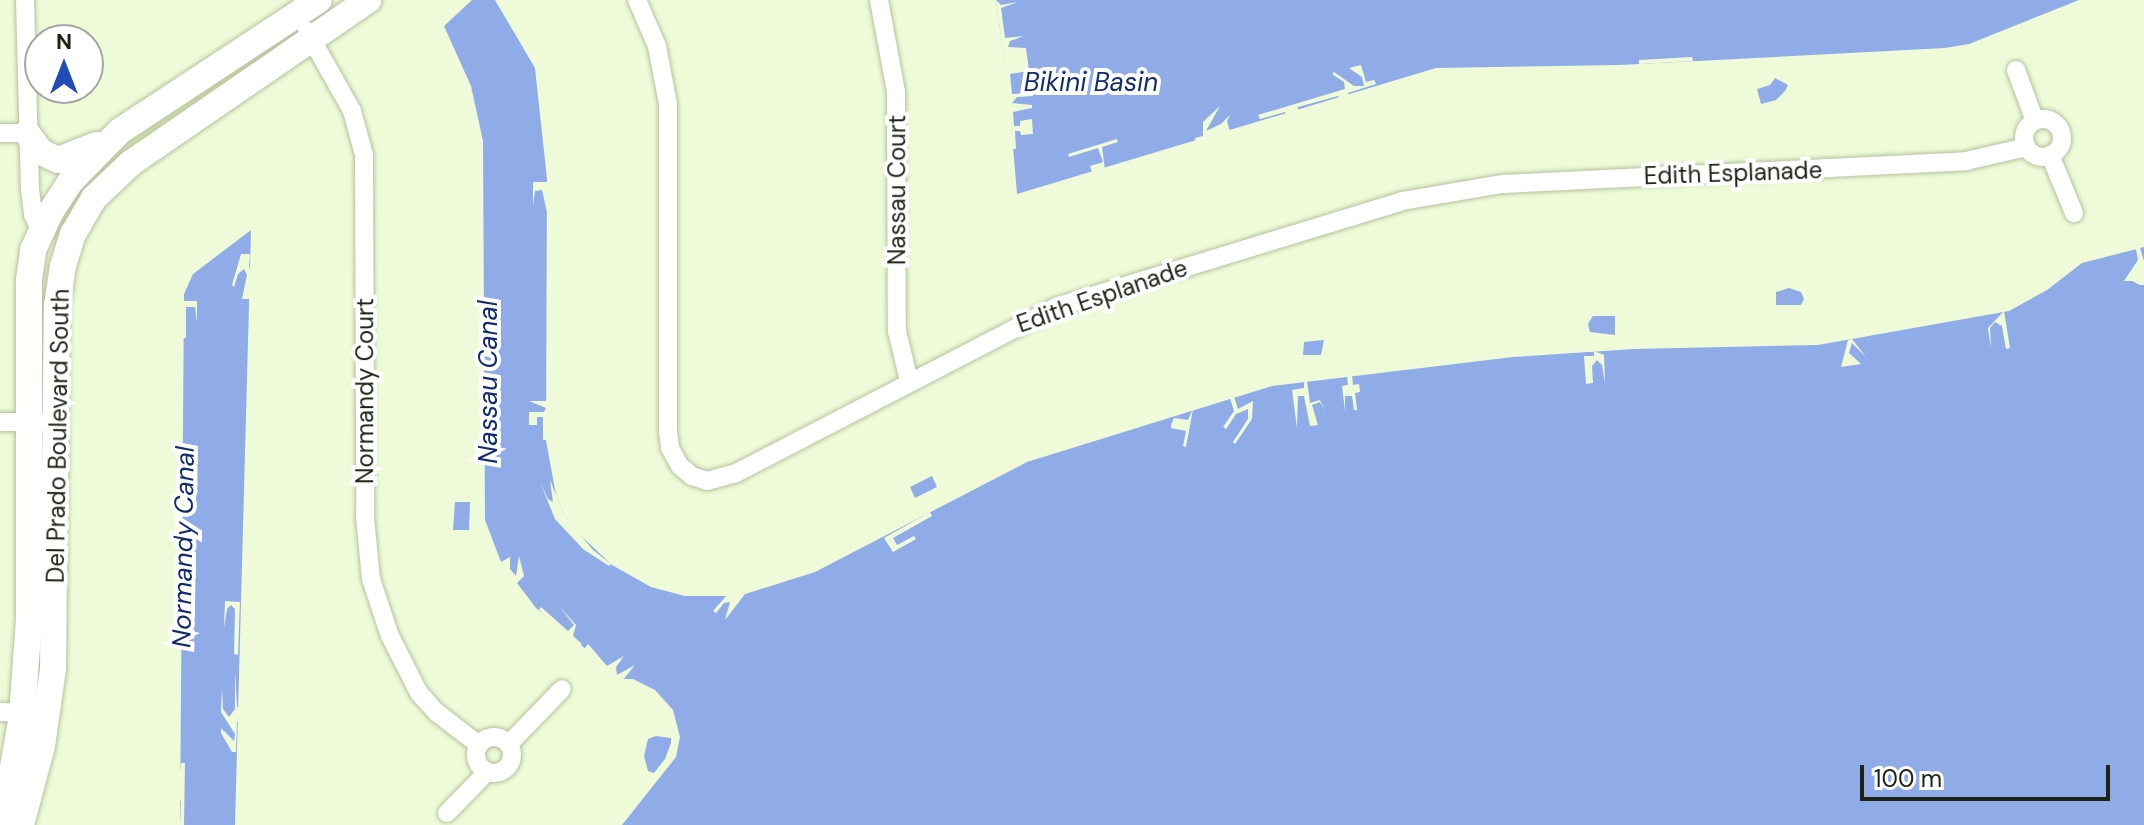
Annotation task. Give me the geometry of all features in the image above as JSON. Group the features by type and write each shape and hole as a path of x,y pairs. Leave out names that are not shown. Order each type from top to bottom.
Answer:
{"street":[{"path":"25,0 27,133 33,215 50,248 48,333 57,366"},
{"name":"Del Prado Boulevard South","path":"3,825 23,713 56,628 43,422 29,280 33,250 70,182 120,131 319,0"},
{"name":"Del Prado Boulevard South","path":"43,422 57,366 57,306 63,266 73,234 94,198 131,163 368,0"},
{"name":"Edith Esplanade","path":"637,0 657,46 668,104 670,448 680,466 699,479 729,477 1056,307 1399,201 1441,192 1576,180 1955,162 2026,147"},
{"name":"Nassau Court","path":"879,0 896,92 897,331 909,381"},
{"name":"Normandy Court","path":"296,15 352,111 364,155 365,517 371,579 390,636 419,693 436,712 479,745"},
{"path":"2016,70 2035,121"},
{"path":"2035,121 2053,122 2059,129 2060,146 2050,155 2037,156 2026,147 2024,135 2035,121"},
{"path":"27,133 41,152 58,160 78,155 120,131"},
{"path":"0,133 27,133"},
{"path":"2050,155 2074,213"},
{"path":"0,422 43,422"},
{"path":"509,744 562,689"},
{"name":"Del Prado Boulevard South","path":"21,825 23,713"},
{"path":"496,737 509,744 513,753 510,765 500,773 487,772 478,763 479,745 496,737"},
{"path":"447,813 487,772"}],"green space":[{"path":"283,39 285,44 140,148 56,248 53,234 63,203 108,151"}],"water":[{"name":"Nassau Canal","path":"472,0 495,0 535,68 547,179 546,440 556,495 564,515 577,532 612,565 651,587 685,596 739,596 815,572 1027,462 1272,386 1513,357 1634,349 1818,345 2009,311 2047,290 2082,263 2144,247 2144,825 622,825 676,757 680,737 673,710 655,690 633,679 622,679 536,608 501,562 485,520 483,141 471,86 444,26"},
{"name":"Bikini Basin","path":"996,0 2079,0 1969,44 1945,48 1620,65 1436,68 1017,194 1008,87"},
{"path":"1775,78 1788,85 1785,91 1776,100 1761,104 1757,89 1770,85"},
{"name":"Normandy Canal","path":"251,230 235,825 180,825 184,294 193,274"},
{"path":"1789,288 1801,292 1804,299 1801,305 1776,305 1776,292"},
{"path":"1593,316 1615,316 1615,335 1590,332 1588,324"},
{"path":"1324,340 1321,355 1303,355 1304,342"},
{"path":"932,476 937,487 915,498 910,487"},
{"path":"455,502 470,502 469,530 453,530"},
{"path":"656,736 671,738 671,743 665,759 654,773 648,771 644,756 648,739"}],"pier":[{"path":"996,0 1001,5 1018,2 1001,8 1005,38 1024,36 1010,41 1008,47 1026,48 1029,71 1010,74 1012,94 1032,93 1033,96 1017,97 1012,103 1032,105 1032,108 1013,112 1014,126 1020,126 1020,121 1032,119 1033,134 1021,135 1020,131 1015,131 1016,149 1012,149 1011,122 1007,122 1008,89"},
{"path":"1692,57 1693,61 1639,64 1639,60"},
{"path":"1361,65 1366,82 1374,80 1376,84 1348,93 1349,97 1340,99 1338,96 1298,107 1298,111 1286,115 1285,112 1260,119 1258,115 1345,89 1344,82 1332,74 1334,72 1354,86 1364,86 1362,77 1349,68"},
{"path":"1220,106 1206,131 1221,124 1230,115 1227,121 1230,132 1196,142 1195,138 1203,136 1203,122"},
{"path":"1117,139 1118,142 1102,147 1105,170 1093,174 1090,166 1103,162 1098,148 1069,157 1068,154"},
{"path":"533,182 547,182 551,208 547,212 542,190 535,191 533,206"},
{"path":"2139,244 2144,261 2144,285 2124,281 2138,260 2136,249 2110,255 2109,251"},
{"path":"241,254 250,254 249,268 253,268 253,296 249,299 242,299 247,275 244,269 238,274 234,287 232,285"},
{"path":"182,301 197,301 197,323 195,307 186,307 186,338 181,338 179,321"},
{"path":"2004,311 2010,348 2006,349 2002,326 1995,322 1990,328 1991,349 1988,328"},
{"path":"1852,339 1866,357 1852,343 1849,353 1861,364 1841,367 1848,340"},
{"path":"1594,351 1604,355 1605,383 1602,365 1597,360 1592,366 1593,383 1586,384 1584,356 1594,356"},
{"path":"1347,375 1352,375 1353,385 1359,384 1360,392 1355,393 1357,410 1354,410 1352,396 1345,396 1345,411 1342,386 1348,385"},
{"path":"1304,381 1307,381 1310,403 1320,400 1325,411 1320,402 1312,405 1318,425 1310,426 1304,396 1298,396 1297,428 1292,390 1304,388"},
{"path":"1234,397 1238,409 1253,401 1252,419 1235,444 1233,442 1248,419 1248,409 1236,414 1226,429 1223,427 1234,411 1230,398"},
{"path":"529,401 550,401 551,424 547,425 546,440 543,440 543,417 537,417 537,425 529,425 529,412 544,412 546,408"},
{"path":"1193,409 1186,447 1183,446 1186,431 1171,428 1171,425 1174,418 1188,420"},
{"path":"495,411 496,435 488,435 488,452 481,451 485,412 487,428 492,431"},
{"path":"182,476 188,476 183,497 186,501 192,498 196,481 196,507 182,507 182,502 178,502"},
{"path":"550,480 564,515 593,550 611,564 609,566 583,549 555,519 540,482 548,499 553,502"},
{"path":"930,512 932,516 893,538 897,545 914,536 916,539 893,552 884,538"},
{"path":"519,556 524,576 514,586 500,567 501,562 510,557 510,569 516,576"},
{"path":"741,591 745,594 725,620 730,602 724,603 716,613 713,611 728,594"},
{"path":"225,601 240,602 238,655 234,654 235,609 231,605 227,609 224,628"},
{"path":"559,606 576,625 573,636 582,644 579,646 539,610 541,607 568,631 574,625"},
{"path":"588,644 607,666 624,656 616,667 617,675 635,665 622,681 583,651"},
{"path":"235,671 241,721 237,721 236,752 232,752 221,728 234,741 235,734 221,712 222,687 223,709 229,717 235,709"},
{"path":"181,763 185,763 184,825 180,825 181,801 177,800"}]}
